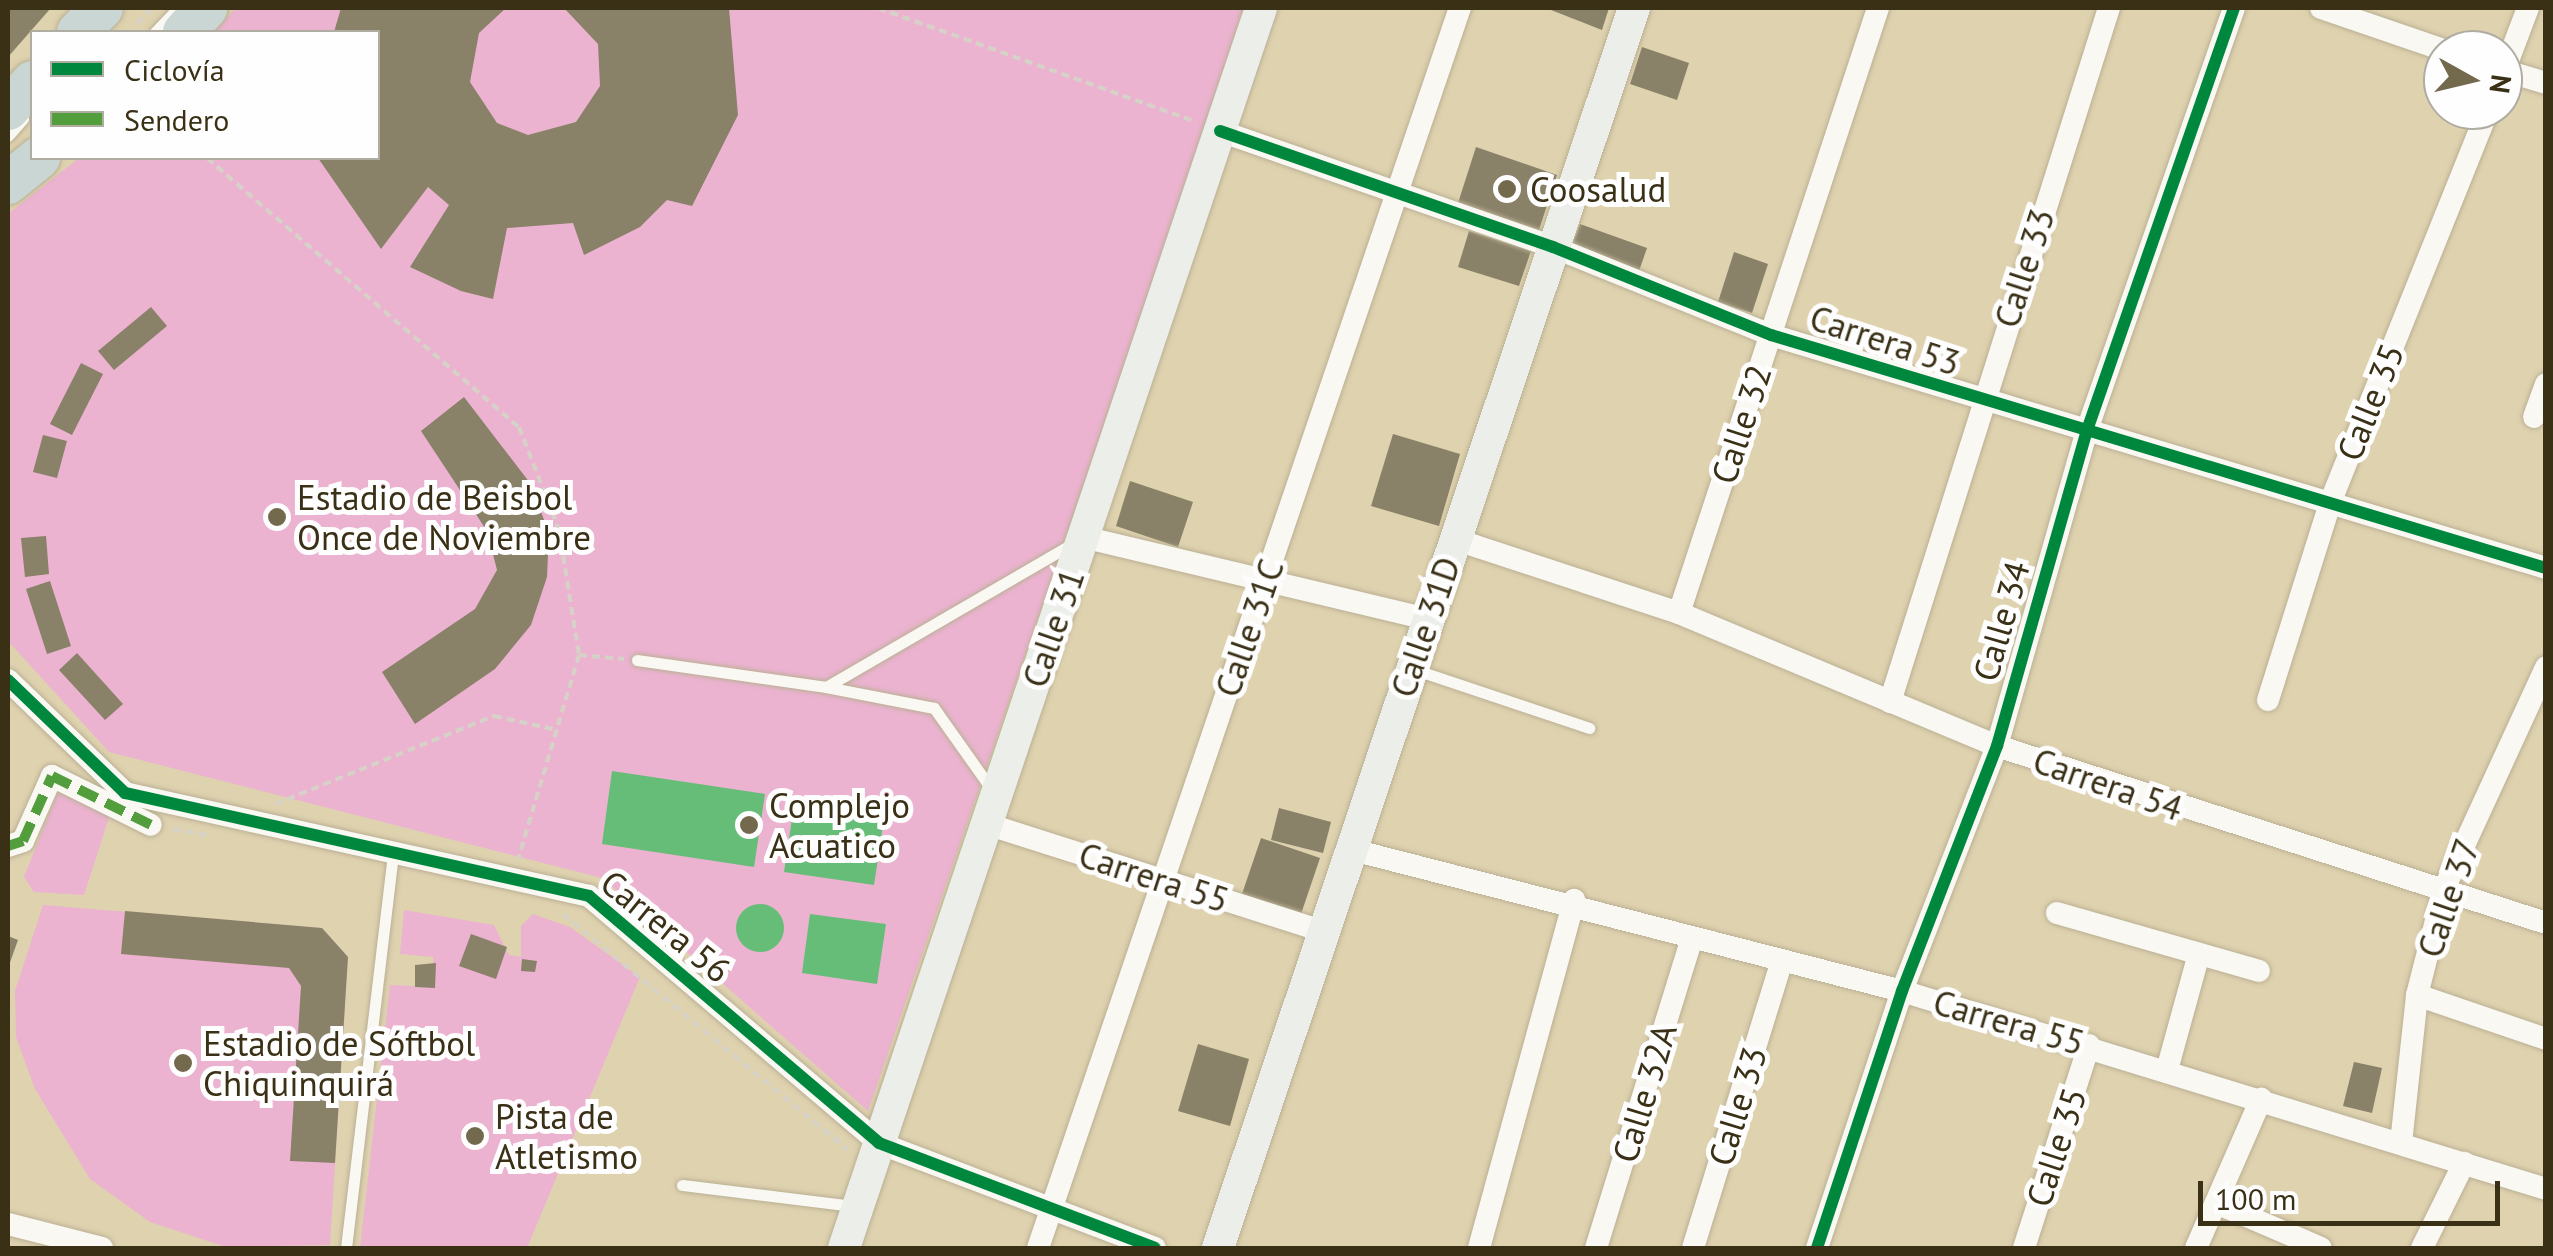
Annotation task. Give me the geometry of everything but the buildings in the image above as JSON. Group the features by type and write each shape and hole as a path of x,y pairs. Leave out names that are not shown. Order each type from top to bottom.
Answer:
{"highway":[{"path":"8,110 30,84"},
{"path":"8,183 37,160"}],"street":[{"name":"Calle 31","path":"844,1248 1261,8"},
{"name":"Calle 31C","path":"1038,1248 1460,8"},
{"name":"Calle 31D","path":"1218,1248 1634,8"},
{"name":"Calle 32","path":"1679,613 1878,8"},
{"name":"Calle 33","path":"1890,702 1980,402 2109,8"},
{"name":"Calle 34","path":"1818,1248 1902,991 1998,746 2086,433 2234,8"},
{"path":"2321,8 2423,43"},
{"name":"Carrera 53","path":"1220,130 1553,246 1771,335 1980,402 2546,568"},
{"name":"Calle 35","path":"2268,700 2330,503 2480,130"},
{"path":"2534,417 2546,384"},
{"path":"1083,537 1427,619"},
{"name":"Carrera 54","path":"1454,539 1679,613 1998,746 2546,924"},
{"name":"Calle 37","path":"2400,1143 2417,995 2444,890 2534,722 2546,668"},
{"name":"Carrera 56","path":"8,680 125,793 589,896 875,1156 1052,1209 1155,1248"},
{"path":"8,846 23,841 52,776 151,825"},
{"name":"Carrera 55","path":"992,810 1164,880 1322,931"},
{"name":"Carrera 55","path":"1350,850 1574,900 1780,963 1902,991 2546,1188"},
{"path":"1479,1248 1574,900"},
{"path":"2057,913 2259,971"},
{"name":"Calle 32A","path":"1596,1248 1692,938"},
{"path":"2167,1070 2199,954"},
{"name":"Calle 33","path":"1692,1248 1780,963"},
{"path":"2417,995 2546,1038"},
{"name":"Calle 35","path":"2024,1248 2088,1045"},
{"path":"2196,1248 2261,1099"},
{"path":"2422,1248 2464,1163"},
{"path":"2216,1202 2313,1247"},
{"path":"8,1224 102,1248"}],"lane":[{"path":"162,30 195,20"},
{"path":"8,136 30,110"},
{"path":"8,163 30,144"},
{"path":"826,687 1083,537"},
{"path":"636,660 826,687 934,708 992,810"},
{"path":"1411,668 1590,728"},
{"path":"346,1248 393,850"},
{"path":"682,1185 858,1207"}],"path":[{"path":"105,19 152,8"},
{"path":"878,8 1220,130"},
{"path":"209,160 519,427 559,530 579,655 518,859"},
{"path":"579,655 636,660"},
{"path":"267,808 494,716 557,730"},
{"path":"151,825 225,838"},
{"path":"550,907 875,1156"}],"shaded area":[{"path":"236,8 1248,8 868,1111 602,878 109,752 8,641 8,214 76,160 380,160 380,30 215,30"},
{"path":"612,771 765,794 754,867 602,844"},
{"path":"60,786 114,802 84,895 34,892 24,877"},
{"path":"795,799 885,812 874,885 784,872"},
{"path":"760,904 777,911 784,928 777,945 760,952 743,945 736,928 743,911"},
{"name":"Estadio de Sóftbol Chiquinquirá","path":"43,905 322,928 348,957 330,1245 226,1247 150,1222 90,1179 35,1089 16,1037 15,991"},
{"path":"404,910 494,925 509,955 521,957 521,926 533,914 570,927 640,977 527,1248 360,1248 390,985 435,987 433,957 400,954"},
{"path":"810,914 886,924 877,984 802,973"}],"marked path":[{"path":"8,846 23,841 52,776 151,825"}],"cycle path":[{"path":"1817,1248 1902,991 1997,746 2086,433 2234,8"},
{"path":"1220,131 1553,247 1771,335 2546,568"},
{"path":"8,680 125,793 589,896 879,1143 1155,1248"}],"place":[{"name":"Coosalud","path":"1507,189"},
{"name":"Estadio de Beisbol Once de Noviembre","path":"277,517"},
{"name":"Complejo Acuatico","path":"749,825"},
{"name":"Estadio de Sóftbol Chiquinquirá","path":"183,1063"},
{"name":"Pista de Atletismo","path":"475,1136"}]}
